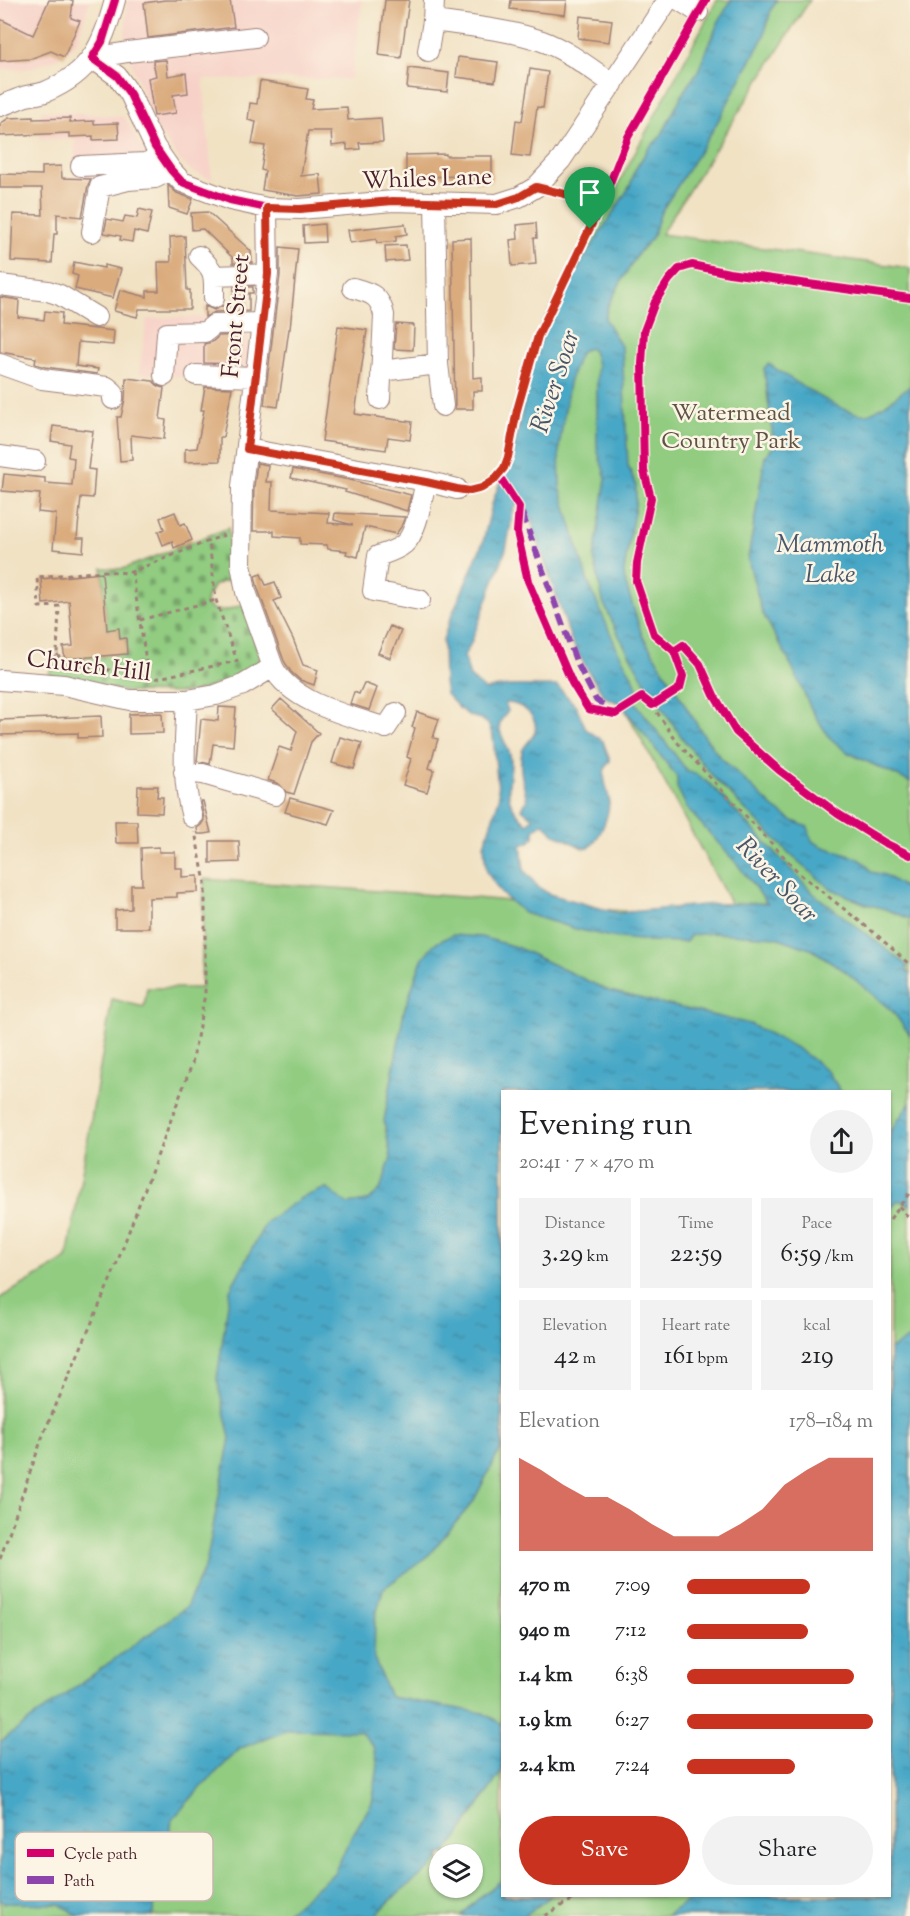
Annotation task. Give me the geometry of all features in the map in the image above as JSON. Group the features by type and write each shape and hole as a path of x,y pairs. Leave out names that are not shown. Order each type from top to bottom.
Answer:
{"street":[{"path":"428,51 434,0"},
{"name":"Whiles Lane","path":"267,208 300,209 393,201 497,204 519,197 536,187 561,160 668,0"},
{"path":"679,0 698,12"},
{"path":"0,106 43,93 75,74 92,58 102,42 120,1"},
{"path":"433,21 499,31 542,41 577,59 613,84"},
{"path":"92,58 255,38"},
{"path":"92,58 117,76 130,94 146,129 166,163 182,182 230,200 267,208"},
{"path":"0,93 24,97"},
{"path":"81,166 166,163"},
{"path":"92,232 100,187 128,180 155,178 166,163"},
{"path":"435,202 438,364 443,406"},
{"name":"Front Street","path":"267,208 268,274 242,486 241,564 246,592 273,667"},
{"path":"199,256 212,268 214,298"},
{"path":"214,276 268,274"},
{"path":"0,285 48,291 60,295 96,317"},
{"path":"353,288 375,297 381,304 384,315 380,399"},
{"path":"165,376 167,333 205,332 215,324 263,323"},
{"path":"0,364 42,379 107,387 113,392 113,399"},
{"path":"381,371 438,364"},
{"path":"196,375 256,377"},
{"path":"247,449 457,489"},
{"path":"0,456 35,460"},
{"path":"420,600 373,591 378,556 407,543 414,529 426,482"},
{"path":"273,667 276,675 301,696 339,713 388,729"},
{"name":"Church Hill","path":"0,680 64,685 130,700 187,700 216,695 273,667"},
{"path":"187,700 184,772 186,797 192,817"},
{"path":"184,772 203,774 275,795"}],"path":[{"path":"35,682 57,654 59,606 39,607 37,577 106,571 128,573 241,528"},
{"path":"132,571 149,680 237,661 216,600 208,541"},
{"path":"140,621 216,600"},
{"path":"57,654 63,663 149,676"},
{"path":"663,699 652,703 677,742 801,875 877,935 910,965"},
{"path":"0,1559 43,1435 112,1276 192,1064 205,994 206,882 192,817"},
{"path":"891,1218 910,1192"},
{"path":"899,1206 910,1219"},
{"path":"545,1916 579,1897"}],"shaded area":[{"path":"0,0 90,0 77,42 56,59 26,69 0,69"},
{"path":"127,0 362,0 351,79 203,79 212,179 193,172 180,160 158,131 125,47"},
{"path":"41,111 125,117 141,147 158,170 96,179 75,178 75,140 39,139"},
{"path":"249,318 248,382 139,373 147,319"}],"green space":[{"name":"Watermead Country Park","path":"717,0 810,0 661,234 910,268 910,1916 0,1916 0,1298 67,1259 112,999 144,1007 147,988 201,988 204,879 463,897 740,921 602,667 573,599 537,335"},
{"path":"228,528 234,578 214,585 206,604 219,611 245,604 261,663 249,674 191,693 127,692 48,674 56,663 65,659 127,653 126,638 120,639 119,629 107,630 102,568 123,569"}],"water":[{"name":"River Soar","path":"731,0 777,0 771,10 764,36 713,130 661,212 652,238 639,252 608,306 605,319 622,348 628,465 636,485 636,501 624,571 625,581 642,635 719,756 774,808 793,821 808,827 812,841 857,858 866,864 871,872 885,875 910,889 910,919 863,903 830,888 792,856 714,778 683,739 645,682 619,636 603,602 594,558 606,478 597,449 597,366 594,353 590,348 583,350 579,355 569,383 559,448 560,487 587,579 618,651 634,679 638,691 632,698 688,772 695,773 710,784 814,894 907,965 907,971 910,974 910,1035 893,1012 845,971 813,950 776,937 713,933 691,935 686,942 648,941 611,937 524,913 501,893 487,872 484,845 499,799 493,736 488,724 460,709 446,694 443,640 483,542 499,485 511,462 531,370 545,328 555,304 630,186 635,170 648,149 661,136 684,91 698,71 718,23","holes":["521,503 527,509 572,642 590,674 605,697 621,704 677,777 677,787 687,808 738,865 767,903 714,904 618,913 549,894 538,887 524,870 521,845 529,842 534,837 534,830 543,823 555,834 583,848 589,848 597,838 607,814 609,801 604,775 610,761 603,741 586,729 576,706 557,686 512,686 485,690 470,677 464,656 506,549 514,508","505,703 522,707 534,720 534,735 523,749 521,758 527,800 522,809 533,818 527,824 517,814 510,801 508,790 511,761 499,727 508,711"]},
{"name":"Mammoth Lake","path":"769,364 831,403 857,413 866,414 877,410 910,386 910,782 847,752 830,738 813,713 790,663 762,612 748,559 765,456 774,446 764,368"},
{"path":"452,935 481,937 516,947 609,991 750,1024 795,1047 827,1070 840,1090 501,1090 501,1448 473,1502 427,1557 383,1589 375,1619 374,1658 390,1697 483,1713 501,1723 501,1772 452,1844 429,1844 429,1870 399,1892 375,1916 282,1916 334,1873 353,1834 372,1803 378,1766 374,1747 360,1731 289,1730 241,1748 201,1787 172,1820 170,1832 15,1832 15,1901 156,1901 152,1916 79,1916 59,1904 4,1903 0,1900 0,1742 186,1607 206,1564 230,1438 217,1379 230,1290 266,1222 301,1198 326,1188 348,1204 367,1201 380,1190 391,1158 384,1121 404,1011 422,959 434,944"},
{"path":"910,1102 910,1205 898,1200 891,1209 891,1131"},
{"path":"910,1338 910,1916 666,1916 693,1897 891,1897 891,1348"},
{"path":"501,1881 501,1897 550,1897 524,1916 461,1916"}],"building":[{"path":"49,0 73,0 71,18 80,21 64,57 51,51 30,59 0,61 0,19 33,35"},
{"path":"165,0 230,0 234,27 148,38 144,3"},
{"path":"385,0 409,0 401,58 379,55"},
{"path":"511,0 567,0 565,15 510,9"},
{"path":"580,16 612,20 609,42 578,38"},
{"path":"458,57 498,62 495,82 456,77"},
{"path":"166,60 168,76 186,73 188,93 173,95 176,113 154,116 148,78 156,76 153,61"},
{"path":"409,68 449,73 447,92 407,88"},
{"path":"530,69 548,72 543,108 537,107 530,157 512,155 516,120 522,121"},
{"path":"260,81 308,89 306,99 313,100 311,109 347,107 348,120 381,118 383,142 359,143 360,149 347,150 347,144 332,146 331,131 308,131 301,176 320,174 322,194 298,196 262,190 265,171 261,170 265,146 252,144 256,122 248,120 250,103 257,104"},
{"path":"33,117 33,119 70,118 70,122 94,121 94,124 118,123 119,139 93,140 93,136 69,137 69,133 0,136 0,124 9,118"},
{"path":"446,154 446,156 492,156 492,182 475,182 474,176 406,177 406,155"},
{"path":"61,166 62,178 91,179 82,217 57,214 57,234 54,234 52,263 11,261 13,214 43,215 42,188 0,188 0,174 42,175 42,167"},
{"path":"168,185 177,193 193,199 187,214 169,208"},
{"path":"139,209 152,212 147,234 134,231 132,242 120,240 121,236 104,233 107,219 123,222 125,216 137,218"},
{"path":"208,212 251,251 252,263 233,263 233,258 203,229 192,230 191,213"},
{"path":"536,223 537,238 534,238 536,264 512,266 510,240 518,239 517,225"},
{"path":"324,224 325,242 304,243 303,226"},
{"path":"405,224 407,234 396,236 396,241 377,243 376,239 350,243 348,230"},
{"path":"185,236 190,309 139,309 137,317 114,311 120,290 147,297 147,291 159,291 158,262 171,262 170,237"},
{"path":"471,238 473,378 482,377 482,391 473,391 473,409 455,409 452,239"},
{"path":"406,245 408,260 386,262 385,246"},
{"path":"280,247 298,249 290,329 278,407 264,405 280,275"},
{"path":"74,262 121,269 113,298 75,289 78,276 72,274"},
{"path":"234,287 253,287 253,293 249,293 249,311 215,312 205,317 205,306 214,310 222,306 235,306"},
{"path":"0,297 19,300 18,317 44,320 45,311 62,313 61,325 114,331 113,345 78,342 76,366 98,369 97,374 45,367 35,364 36,358 0,352"},
{"path":"396,324 414,325 413,350 394,349"},
{"path":"338,326 367,330 355,414 412,422 410,440 388,437 386,450 322,441"},
{"path":"241,335 240,364 204,363 204,344 212,342 219,336"},
{"path":"126,378 153,381 164,388 160,419 166,420 164,439 131,435 132,460 120,461 117,417 121,417"},
{"path":"205,387 232,388 223,437 220,437 220,461 185,462 185,449 197,448 204,410 201,410"},
{"path":"53,426 93,431 88,469 95,470 93,498 81,497 77,538 84,538 83,552 53,549 56,514 38,512 40,494 2,491 4,474 45,478 45,483 72,485 74,458 68,457 70,444 51,441"},
{"path":"257,463 268,465 266,482 272,482 271,510 329,513 328,523 353,525 334,520 335,513 405,517 401,527 396,534 365,527 358,557 346,554 347,551 328,549 327,545 300,544 300,538 274,536 274,531 253,531"},
{"path":"293,469 411,495 407,511 345,492 346,490 291,478"},
{"path":"175,512 180,525 185,523 192,540 174,548 172,541 163,545 158,532 164,529 160,518"},
{"path":"102,573 107,630 119,628 120,639 126,638 127,654 65,659 63,647 73,646 69,601 43,604 41,579"},
{"path":"261,574 266,585 275,582 281,598 274,601 303,665 318,670 314,685 300,680 284,661 258,589 255,576"},
{"path":"390,626 401,631 390,658 378,653"},
{"path":"364,683 377,688 369,710 350,704 354,692 359,694"},
{"path":"281,699 319,733 311,742 294,794 286,792 279,784 268,780 279,747 291,751 297,731 272,709"},
{"path":"219,707 236,708 233,746 213,744 210,764 197,761 201,719 218,721"},
{"path":"417,712 439,719 433,738 438,739 429,768 434,770 427,792 403,785 411,759 407,757"},
{"path":"162,713 163,733 129,734 129,714"},
{"path":"101,716 102,737 78,738 78,733 0,735 0,720"},
{"path":"340,737 362,743 354,769 332,763"},
{"path":"138,786 158,786 157,797 163,797 162,813 137,812"},
{"path":"290,798 334,810 328,824 285,812"},
{"path":"201,801 203,801 211,833 198,834 197,828 204,820"},
{"path":"115,821 137,821 138,843 116,843"},
{"path":"210,841 239,841 240,862 210,863"},
{"path":"159,847 159,852 175,852 175,868 182,868 182,877 198,876 198,892 177,893 177,897 149,898 149,928 115,928 115,910 131,909 131,885 142,885 141,848"}],"marked path":[{"path":"522,513 576,661 596,700 608,709"}],"cycle path":[{"path":"115,0 102,42 92,58 117,76 130,94 155,147 182,182 230,200 267,208 300,209 393,201 497,204 519,197 536,187 602,203"},
{"path":"706,0 628,137 602,203 538,336 517,410 509,457 499,476 519,507 517,532 528,581 572,683 588,709 615,714 642,697 652,705 680,688 683,676 674,651 683,645 700,664 714,695 736,732 779,770 838,814 885,843 910,855"},
{"path":"674,651 654,634 636,581 637,563 651,498 644,471 642,364 644,331 655,302 669,280 679,269 692,265 729,273 910,298"}],"route":[{"path":"536,187 602,203 590,229 538,336 517,410 508,457 499,476 493,481 482,488 470,491 247,449 268,274 267,208 300,209 393,201 497,204 519,197 536,187"}]}
